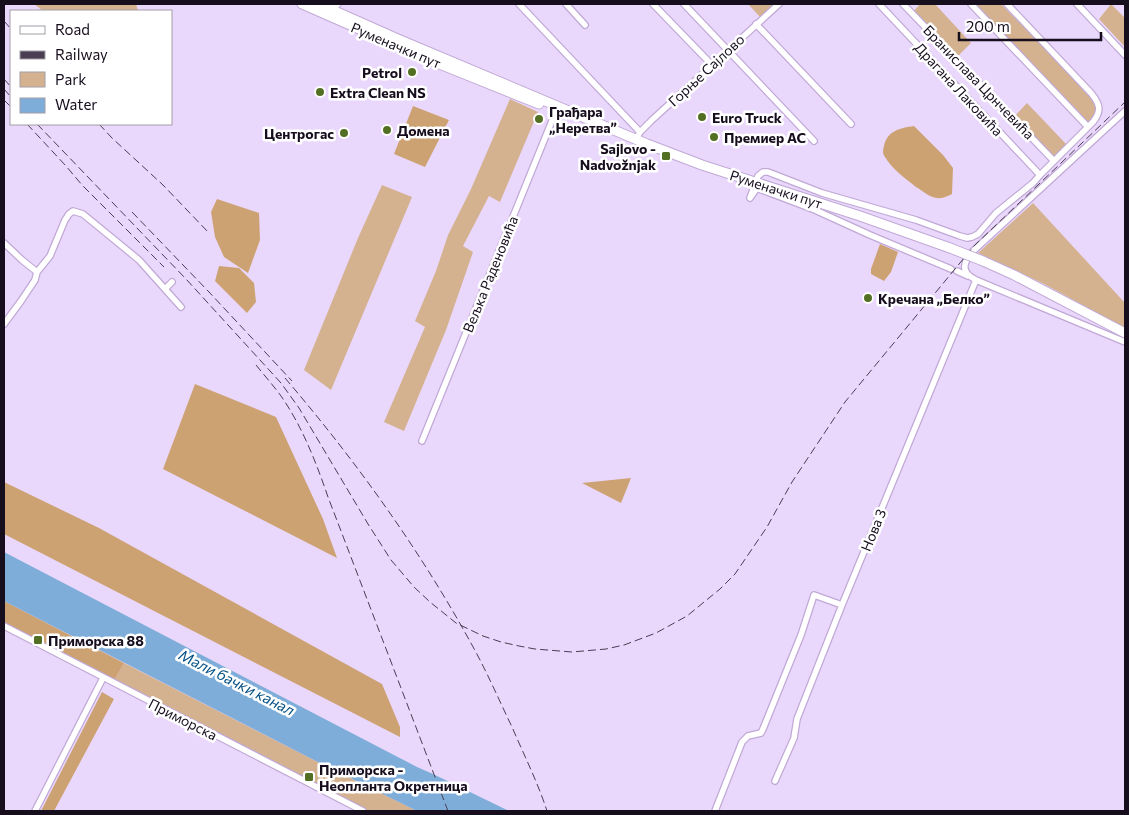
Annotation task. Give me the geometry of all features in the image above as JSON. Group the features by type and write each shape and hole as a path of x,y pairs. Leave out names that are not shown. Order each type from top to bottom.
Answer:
{"main road":[{"name":"Руменачки пут","path":"302,4 432,61 603,126 638,136 702,164 878,222 983,261 1014,275 1125,333"},
{"name":"Руменачки пут","path":"319,4 334,7 535,99"}],"street":[{"path":"519,4 638,136"},
{"path":"566,4 586,25"},
{"path":"653,4 712,65"},
{"path":"684,4 814,142"},
{"name":"Горње Сајлово","path":"638,136 652,120 780,4"},
{"name":"Драгана Лаковића","path":"879,4 1040,175"},
{"name":"Бранислава Црнчевића","path":"903,4 1054,161"},
{"path":"971,4 1088,127"},
{"path":"1006,4 1096,100 1100,108 1096,119 1033,183 996,213 978,234 970,238 960,236 916,220 822,193 770,173 763,172 758,176 750,198 757,188 815,210 973,279 1125,342"},
{"path":"1077,4 1125,55"},
{"path":"756,24 851,124"},
{"name":"Вељка Раденовића","path":"422,441 557,108"},
{"path":"973,279 967,274 965,268 971,253 1125,111"},
{"path":"4,324 35,280 37,272 50,256 65,220 73,211 83,214 139,260 181,307"},
{"path":"4,243 37,272"},
{"name":"Нова 3","path":"775,782 794,738 797,718 973,279"},
{"path":"164,289 172,282"},
{"path":"715,811 742,742 748,736 761,732 763,729 801,635 814,595 842,605"},
{"name":"Приморска","path":"4,626 363,811"},
{"path":"35,811 103,678"}],"green space":[{"path":"34,4 136,4 138,10 42,10"},
{"path":"748,4 777,4 761,18"},
{"path":"920,4 935,4 971,43 958,56 914,11"},
{"path":"978,4 1001,4 1096,104 1095,119 1088,124 975,6"},
{"path":"1111,4 1125,18 1125,47 1099,19"},
{"path":"510,99 538,112 500,202 489,196 463,246 473,252 446,330 404,431 384,422 425,327 415,321 436,271 448,235 471,189"},
{"path":"1027,103 1067,145 1053,157 1014,117"},
{"path":"382,185 412,197 331,390 304,370 358,238"},
{"path":"1033,203 1125,303 1125,328 1044,284 978,253"},
{"path":"124,663 417,811 368,811 114,681"}],"shaded area":[{"path":"413,106 449,120 425,167 394,154"},
{"path":"914,126 943,155 953,168 952,194 939,198 929,195 899,173 884,156 883,150 891,134 899,129"},
{"path":"217,199 259,213 260,240 248,273 224,257 215,237 211,212"},
{"path":"880,244 898,252 891,272 884,281 871,274"},
{"path":"219,266 239,268 254,283 256,302 247,313 215,281"},
{"path":"195,384 276,417 323,519 337,558 163,469"},
{"path":"631,478 621,503 582,483"},
{"path":"4,482 99,528 382,684 400,727 400,737 4,534"},
{"path":"4,601 124,663 114,681 4,624"},
{"path":"102,692 114,699 54,811 41,811"}],"water":[{"name":"Мали бачки канал","path":"4,552 417,767 509,811 417,811 312,759 4,601"}],"railway":[{"path":"4,21 10,28"},
{"path":"4,79 10,86"},
{"path":"4,89 10,96"},
{"path":"4,100 10,106"},
{"path":"38,125 186,279 281,383 299,408 391,560 414,587 456,623 483,636 535,649 572,652 606,649 624,645 656,633 687,616 720,589 735,574 767,527 792,482 845,402 974,246 1125,102"},
{"path":"28,125 82,185 164,267"},
{"path":"100,125 163,185 209,233"},
{"path":"132,212 292,381"},
{"path":"256,365 289,408 308,445 448,811"},
{"path":"285,378 362,474 431,575 493,686 531,769 547,811"}],"place":[{"name":"Petrol","path":"412,72"},
{"name":"Extra Clean NS","path":"320,92"},
{"name":"Euro Truck","path":"702,117"},
{"name":"Грађара „Неретва”","path":"539,119"},
{"name":"Домена","path":"387,130"},
{"name":"Центрогас","path":"344,133"},
{"name":"Премиер АС","path":"714,137"},
{"name":"Sajlovo - Nadvožnjak","path":"666,156"},
{"name":"Кречана „Белко”","path":"868,298"},
{"name":"Приморска 88","path":"38,640"},
{"name":"Приморска - Неопланта Окретница","path":"309,777"}]}
